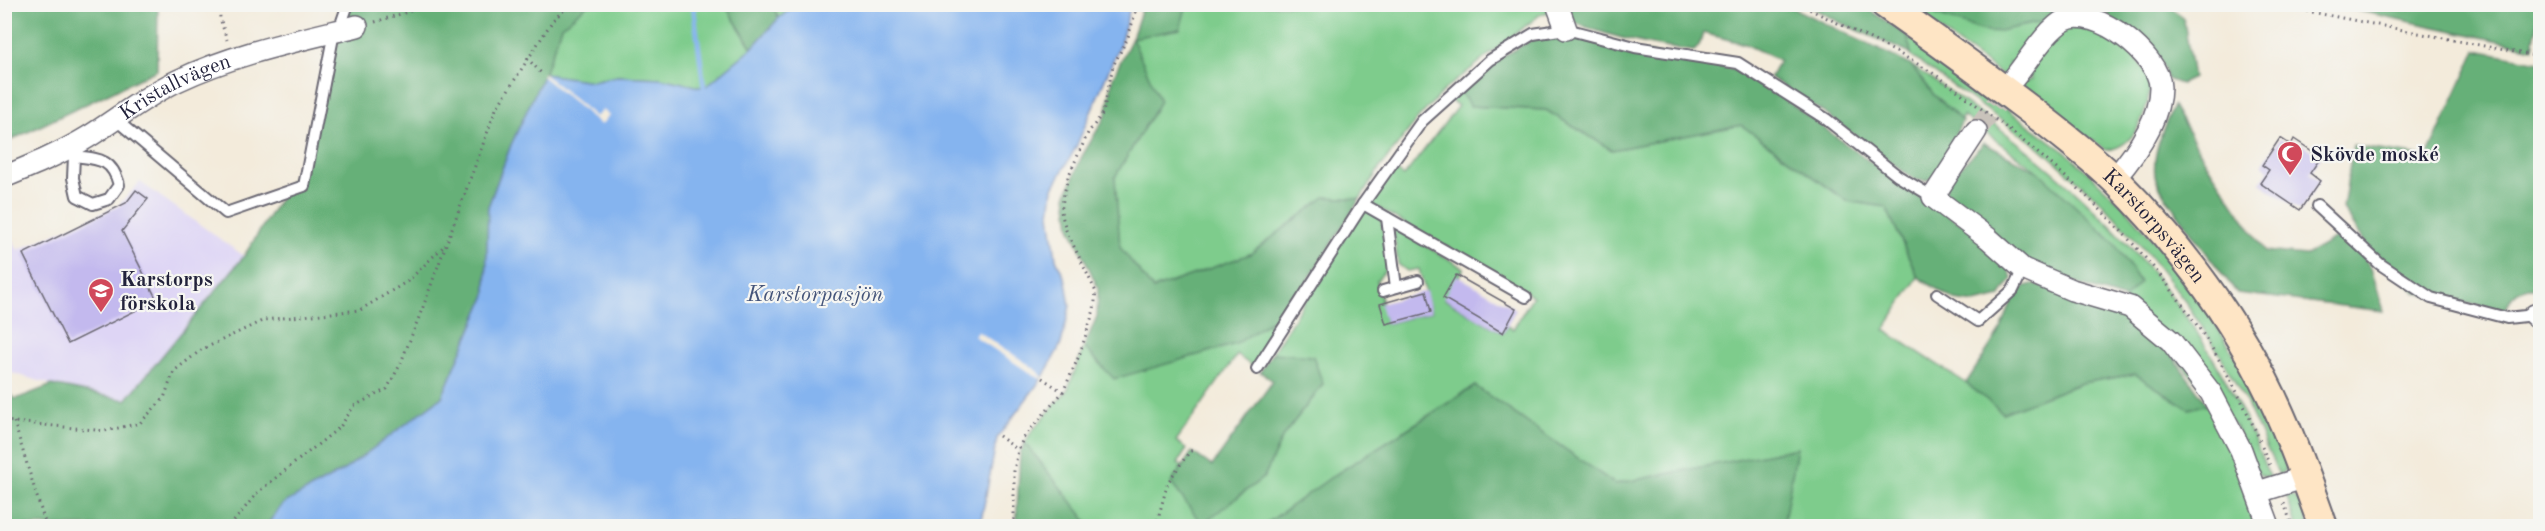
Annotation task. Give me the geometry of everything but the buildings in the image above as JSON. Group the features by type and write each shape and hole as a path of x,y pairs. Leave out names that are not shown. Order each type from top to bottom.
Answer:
{"main road":[{"name":"Karstorpsvägen","path":"1885,4 2053,127 2114,179 2169,239 2216,301 2264,381 2306,477 2323,526"}],"street":[{"path":"1557,4 1566,28"},
{"path":"2014,78 2054,28 2086,11 2139,49 2149,59 2159,76 2159,98 2149,128 2137,150 2114,179"},
{"name":"Kristallvägen","path":"4,177 71,152 115,119 176,81 233,59 343,29"},
{"path":"1976,131 1933,198 1988,238 2023,268 2072,290 2130,307 2171,341 2211,393 2241,450 2269,526"},
{"path":"2258,492 2306,477"}],"lane":[{"path":"115,119 226,213 304,186 348,4"},
{"path":"1257,369 1363,204 1422,121 1468,77 1509,47 1533,34 1566,28 1635,47 1738,63 1826,118 1898,176 1933,198"},
{"path":"71,152 100,159 115,171 119,185 109,199 93,204 77,196 71,152"},
{"path":"1363,204 1526,297"},
{"path":"2317,206 2380,264 2431,298 2507,318 2538,317"},
{"path":"1387,218 1396,287"},
{"path":"1936,294 1978,321 2013,290 2023,268"},
{"path":"1383,291 1418,281"}],"path":[{"path":"219,4 220,18 233,59"},
{"path":"343,29 433,4"},
{"path":"230,526 258,492 339,427 354,406 387,389 400,364 496,110 553,20 571,4"},
{"path":"1014,526 1014,471 1018,450 1024,437 1063,392 1095,310 1096,292 1066,230 1061,212 1068,177 1088,133 1103,113 1113,66 1128,37 1138,4"},
{"path":"1799,4 1922,66 2025,142 2090,197 2141,251 2179,300 2216,355 2252,422 2279,486 2292,526"},
{"path":"2271,4 2541,57"},
{"path":"527,58 543,75"},
{"path":"4,421 105,431 140,423 164,398 174,371 201,350 264,320 360,310 408,281 445,245"},
{"path":"1042,378 1063,392"},
{"path":"14,422 46,526"},
{"path":"999,436 1018,450"},
{"path":"1156,526 1168,482 1190,451 1196,450"}],"shaded area":[{"name":"Karstorps förskola","path":"140,182 244,256 126,400 53,385 5,371 4,227 18,250 118,206"}],"green space":[{"path":"5,4 158,5 157,70 5,143"},
{"path":"1187,4 1180,29 1132,38 1143,5"},
{"path":"2331,4 2540,4 2533,48 2331,5"},
{"path":"348,5 587,5 562,26 544,74 511,145 488,207 486,295 442,397 344,470 283,504 266,526 5,526 4,390 16,399 52,385 126,400 244,256 306,157"},
{"path":"587,5 725,5 752,48 704,88 660,78 618,76 592,81 544,74 562,26"},
{"path":"725,5 772,5 779,18 752,48"},
{"path":"772,5 796,5 779,18"},
{"path":"1156,5 1579,5 1541,14 1443,91 1415,122 1379,169 1360,199 1348,199 1261,328 1291,307 1253,367 1237,355 1176,441 1187,449 1178,463 1231,502 1264,477 1283,436 1323,384 1272,353 1363,208 1381,218 1388,264 1387,269 1377,280 1386,324 1431,312 1419,269 1407,271 1398,264 1393,227 1464,268 1444,299 1503,333 1507,326 1513,329 1533,296 1371,204 1394,169 1404,176 1458,106 1449,99 1459,90 1470,106 1546,110 1612,150 1741,125 1847,201 1886,207 1918,277 1884,330 1966,383 2003,413 2081,383 2136,374 2189,409 2207,404 2225,433 2259,526 1783,526 1796,449 1615,484 1475,386 1333,476 1263,526 1038,526 1042,464 1025,443 1031,432 1067,391 1084,347 1101,365 1112,350 1094,238 1132,38"},
{"path":"1567,5 1787,5 1911,65 1934,95 1962,121 1936,176 1926,181 1915,180 1823,112 1769,77 1779,60 1745,44 1703,33 1699,46 1694,51 1619,37 1575,23"},
{"path":"1766,5 1944,103 1934,95 1911,65 2001,129 2084,199 2157,278 2190,322 2234,396 2270,478 2253,470 2235,425 2124,299 2039,172 1963,116 1929,169"},
{"path":"1807,5 1862,5 1908,36 1911,54 1839,22"},
{"path":"1905,5 1922,5 1937,15 2055,19 2011,73 2012,62 2009,62 2008,74 2021,83 2032,79 2031,76 2022,78 2058,30 2091,26 2130,51 2151,78 2148,101 2140,123 2127,141 2106,150"},
{"path":"1922,5 2073,5 2055,19 1990,33 1937,15"},
{"path":"2102,5 2170,5 2184,20 2193,78 2181,84 2167,79 2155,54 2109,16"},
{"path":"1566,34 1622,49 1694,60 1732,69 1763,83 1911,192 1978,234 2007,262 2012,279 2000,297 1975,303 1954,300 1918,277 1886,207 1847,201 1741,125 1612,150 1546,110 1470,106 1459,90 1502,57 1536,37"},
{"path":"1908,36 2067,153 2125,207 2164,253 2208,312 2241,365 2286,460 2285,470 2279,475 2248,406 2218,351 2187,304 2146,251 2101,202 2039,147 1911,56"},
{"path":"1132,38 1160,101 1115,177 1120,247 1153,289 1250,254 1325,197 1360,199 1291,307 1236,344 1114,379 1084,347 1097,316 1098,288 1070,227 1066,196 1081,158 1106,115 1113,77"},
{"path":"2476,50 2540,62 2540,289 2528,288 2518,292 2504,311 2417,293 2369,249 2343,208 2353,146 2427,157"},
{"path":"2173,106 2206,162 2265,251 2306,255 2347,232 2371,268 2384,311 2237,293 2167,199 2155,176 2157,149"},
{"path":"1984,143 2039,172 2114,243 2140,282 2124,299 2035,270 1945,193 1947,181"},
{"path":"2033,284 2124,310 2160,339 2207,404 2189,409 2135,374 2081,383 2003,413 1966,383 2001,329 2014,296 2025,286"},
{"path":"1272,353 1313,356 1323,384 1283,436 1264,477 1202,524 1171,483 1192,452 1212,466 1273,381 1260,372"},
{"path":"1475,386 1615,484 1797,448 1783,526 1263,526 1333,476"},
{"path":"1025,443 1087,521 1088,526 1016,526 1020,453"},
{"path":"2286,494 2299,501 2309,526 2296,526"}],"water":[{"name":"Karstorpasjön","path":"796,5 1131,5 1120,44 1076,147 1053,188 1050,214 1056,259 1066,281 1070,306 1061,344 1043,377 997,438 980,526 266,526 283,504 344,470 442,397 486,295 488,207 511,145 544,74 592,81 618,76 660,78 704,88 752,48 779,18"}],"pier":[{"path":"544,74 596,117 602,110 609,115 601,125 542,76"},
{"path":"977,331 1034,368 1043,377 1041,379 1030,373 974,336"}],"waterway":[{"path":"693,4 704,88"}],"tunnel":[{"path":"1976,131 2013,81"}],"place":[{"name":"Skövde moské","path":"2290,177"},
{"name":"Karstorps förskola","path":"101,314"}]}
